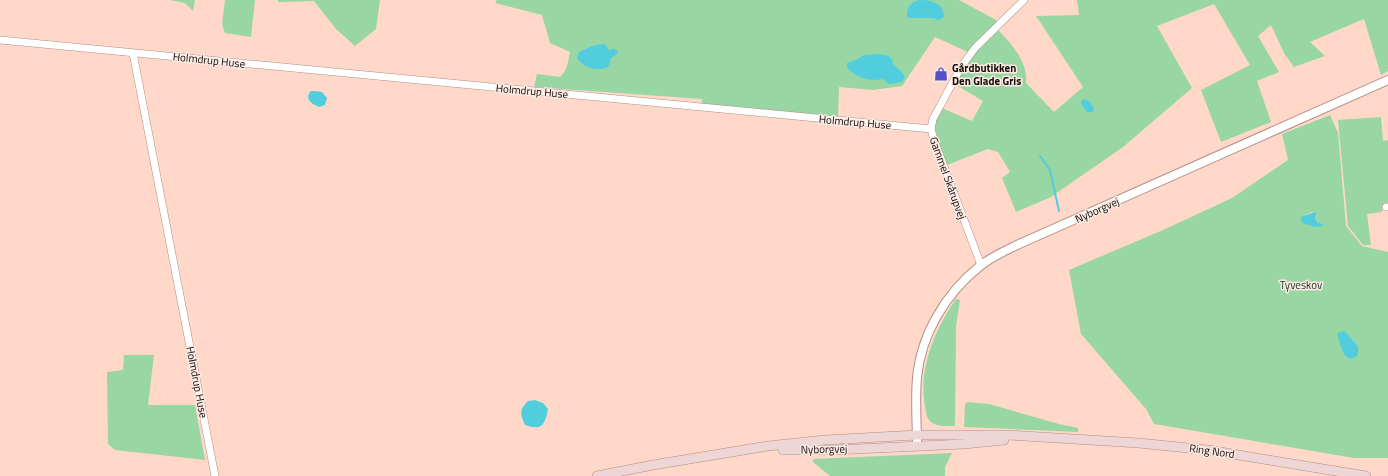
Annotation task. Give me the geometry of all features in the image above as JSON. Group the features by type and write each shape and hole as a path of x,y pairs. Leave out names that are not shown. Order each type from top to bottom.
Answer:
{"main road":[{"name":"Ring Nord","path":"917,435 1008,435 1139,443 1208,450 1366,476"},
{"name":"Nyborgvej","path":"597,476 653,465 775,445 825,440 917,435"},
{"name":"Ring Nord","path":"917,446 1058,438"},
{"name":"Nyborgvej","path":"721,454 917,446"}],"street":[{"name":"Gammel Skårupvej","path":"981,265 931,129 933,119 961,67 975,48 1024,0"},
{"name":"Holmdrup Huse","path":"0,40 931,129"},
{"name":"Holmdrup Huse","path":"133,53 215,476"},
{"name":"Nyborgvej","path":"917,446 917,378 920,359 926,341 933,324 946,302 966,278 981,265 998,254 1388,80"}],"green space":[{"path":"170,0 195,0 193,11 185,3"},
{"path":"225,0 255,0 251,37 225,33 222,24"},
{"path":"278,0 380,0 376,29 355,46 336,29 314,1 278,2"},
{"path":"497,0 959,0 998,21 968,52 935,37 902,86 873,90 839,87 838,117 701,105 702,99 534,87 537,74 560,77 566,69 570,52 550,43 542,15 495,3"},
{"path":"1077,0 1388,0 1388,71 1381,75 1364,19 1310,42 1325,56 1294,67 1284,53 1271,25 1258,36 1279,72 1257,81 1271,122 1221,142 1201,90 1250,65 1214,4 1157,26 1192,88 1123,147 1051,197 1016,212 1002,178 1010,172 998,152 988,149 947,165 933,132 935,122 942,108 972,121 983,101 956,85 968,62 979,48 998,30 1014,47 1022,61 1026,75 1026,83 1054,112 1083,87 1036,16 1079,15"},
{"name":"Tyveskov","path":"1330,115 1338,133 1346,226 1362,246 1388,252 1388,458 1354,458 1154,424 1146,409 1081,334 1069,270 1163,230 1232,198 1288,160 1282,134","holes":["1312,212 1316,214 1315,219 1318,223 1315,227 1302,222 1303,216","1345,331 1358,346 1353,357 1341,349"]},
{"path":"1381,117 1383,141 1388,140 1388,204 1382,205 1382,212 1367,214 1371,245 1363,245 1348,226 1338,120"},
{"path":"956,299 960,300 956,326 955,426 943,426 931,422 927,416 923,392 924,378 926,364 935,336"},
{"path":"124,355 154,355 148,405 195,405 205,460 115,450 108,444 107,372 123,370"},
{"path":"968,402 989,404 1078,428 1078,432 964,427 965,404"},
{"path":"952,453 945,467 945,476 830,476 813,462 813,459"}],"water":[{"path":"920,0 939,5 942,8 944,17 939,20 933,18 909,18 907,16 908,8 914,2"},
{"path":"605,44 609,50 614,49 618,51 617,54 611,58 609,66 601,69 588,67 577,58 579,52 592,46"},
{"path":"880,54 889,56 893,61 893,64 902,72 905,77 902,82 889,84 883,79 874,80 863,78 854,74 847,67 847,63 864,55"},
{"path":"311,91 322,92 327,98 325,105 319,107 309,100 308,96"},
{"path":"1084,99 1088,100 1092,105 1094,110 1092,112 1087,112 1081,104 1081,101"},
{"path":"1315,212 1315,219 1318,223 1323,224 1323,226 1315,227 1302,223 1301,218 1303,216"},
{"path":"1345,331 1358,346 1358,355 1353,358 1346,356 1339,342 1337,333"},
{"path":"535,400 543,403 548,409 544,423 539,427 531,427 525,425 521,412 528,401"}],"waterway":[{"path":"1040,156 1050,170 1059,211"}],"place":[{"name":"Gårdbutikken Den Glade Gris","path":"941,74"}]}
